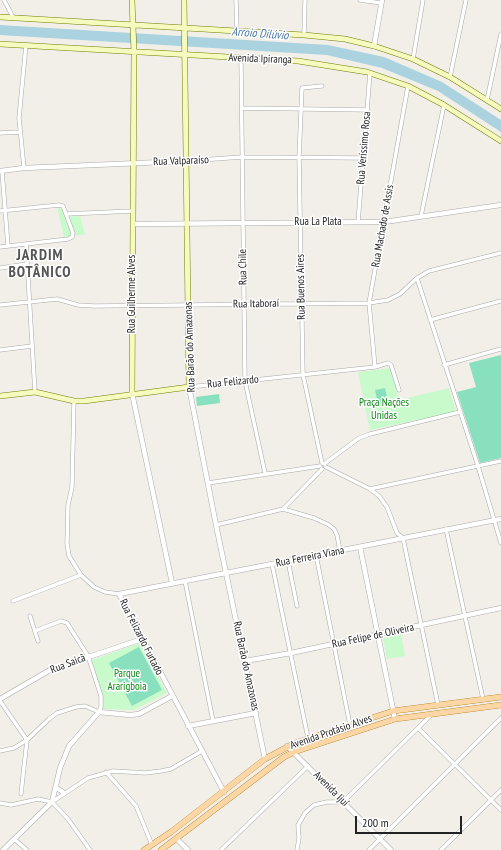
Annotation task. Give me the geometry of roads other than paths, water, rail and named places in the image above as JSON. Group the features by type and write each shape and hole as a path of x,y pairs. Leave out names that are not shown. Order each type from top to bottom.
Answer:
{"main road":[{"name":"Rua Guilherme Alves","path":"132,0 134,46 132,394"},
{"name":"Rua Barão do Amazonas","path":"184,0 189,387"},
{"path":"0,17 133,27 237,31 345,39 374,46 413,59 450,76 501,109"},
{"name":"Avenida Ipiranga","path":"0,44 134,52 184,52 241,59 298,61 370,73 408,86 444,105 501,142"},
{"name":"Rua Felizardo","path":"0,396 35,392 74,401 189,387"},
{"name":"Avenida Protásio Alves","path":"144,850 224,792 265,759 287,746 393,711 501,697"},
{"name":"Avenida Protásio Alves","path":"161,850 284,757 294,752 395,719 501,705"}],"street":[{"path":"4,0 13,17"},
{"path":"236,0 237,31"},
{"path":"304,35 305,0"},
{"path":"360,0 381,2 374,46"},
{"path":"413,59 423,0"},
{"path":"450,76 466,0"},
{"path":"487,100 501,34"},
{"path":"24,168 19,132 26,45"},
{"name":"Rua Chile","path":"241,59 243,108 242,157 246,381 264,473"},
{"name":"Rua Veríssimo Rosa","path":"358,222 370,73"},
{"name":"Rua Buenos Aires","path":"322,86 302,88 299,157 303,375 323,466"},
{"name":"Rua Machado de Assis","path":"375,367 369,303 408,86"},
{"path":"421,216 444,105"},
{"path":"243,108 368,110"},
{"path":"0,133 19,132"},
{"name":"Rua Valparaíso","path":"1,171 24,168 242,157 363,158"},
{"path":"1,171 6,210 8,246"},
{"name":"Rua La Plata","path":"133,224 384,222 501,204"},
{"path":"0,211 59,205 63,206 73,233 72,237 68,240 0,247"},
{"path":"66,214 133,211"},
{"path":"26,244 35,392"},
{"name":"Rua Itaboraí","path":"0,305 57,299 78,305 132,306 369,303 388,300 400,294 417,278 429,271 501,253"},
{"path":"0,268 27,264"},
{"path":"417,278 478,466 501,543"},
{"path":"430,320 501,301"},
{"path":"0,350 32,346"},
{"path":"444,365 501,348"},
{"name":"Rua Felizardo","path":"189,387 375,367 390,363 399,390"},
{"name":"Rua Barão do Amazonas","path":"189,387 265,759"},
{"name":"Rua Guilherme Alves","path":"132,394 172,583"},
{"name":"Rua Felizardo Furtado","path":"74,401 72,439 73,472 72,488 68,505 67,543 71,562 94,587 105,592 119,594 224,792"},
{"path":"283,509 323,466 359,438 460,412"},
{"path":"370,489 501,461"},
{"path":"208,483 264,473 323,466 370,489 379,496 387,507 397,533 403,538 438,705"},
{"path":"216,525 283,509 314,518 329,525 334,529 337,535 340,551"},
{"name":"Rua Ferreira Viana","path":"119,594 501,519"},
{"path":"446,529 483,700"},
{"path":"360,546 395,719"},
{"path":"316,555 350,725"},
{"path":"288,561 297,606"},
{"path":"272,564 308,738"},
{"path":"13,601 81,574"},
{"path":"185,581 213,721"},
{"name":"Rua Felipe de Oliveira","path":"245,661 466,617 501,608"},
{"path":"30,616 38,641"},
{"path":"35,630 65,621 88,656 101,696 101,707 99,712 69,746 60,768 57,788 52,802"},
{"name":"Rua Saicã","path":"0,700 50,670 142,639"},
{"path":"0,751 14,748 26,740 48,719 67,709 85,706 99,712 130,716 139,714 172,696"},
{"path":"0,700 26,740 21,794"},
{"path":"188,726 256,713"},
{"path":"297,850 299,838 298,825 305,813 314,805 327,802 343,802 432,714"},
{"path":"369,850 501,718"},
{"path":"418,728 501,810"},
{"name":"Avenida Ijuí","path":"287,746 391,850"},
{"path":"3,850 52,802 88,778 106,772 161,771 171,769 202,751"},
{"path":"221,850 308,766"},
{"path":"106,772 136,806 152,845"},
{"path":"57,788 64,793"},
{"path":"441,850 501,790"},
{"path":"0,803 11,805 38,799 52,802 68,819 90,850"},
{"path":"14,839 26,850"},
{"path":"177,839 188,850"}],"water":[{"name":"Arroio Dilúvio","path":"0,25 328,45 384,57 442,82 501,120 501,132 438,91 382,68 327,55 0,35"}],"district":[{"name":"JARDIM BOTÂNICO","path":"40,264"}],"park label":[{"name":"Praça Nações Unidas","path":"384,409"},
{"name":"Parque Ararigboia","path":"127,680"}]}
